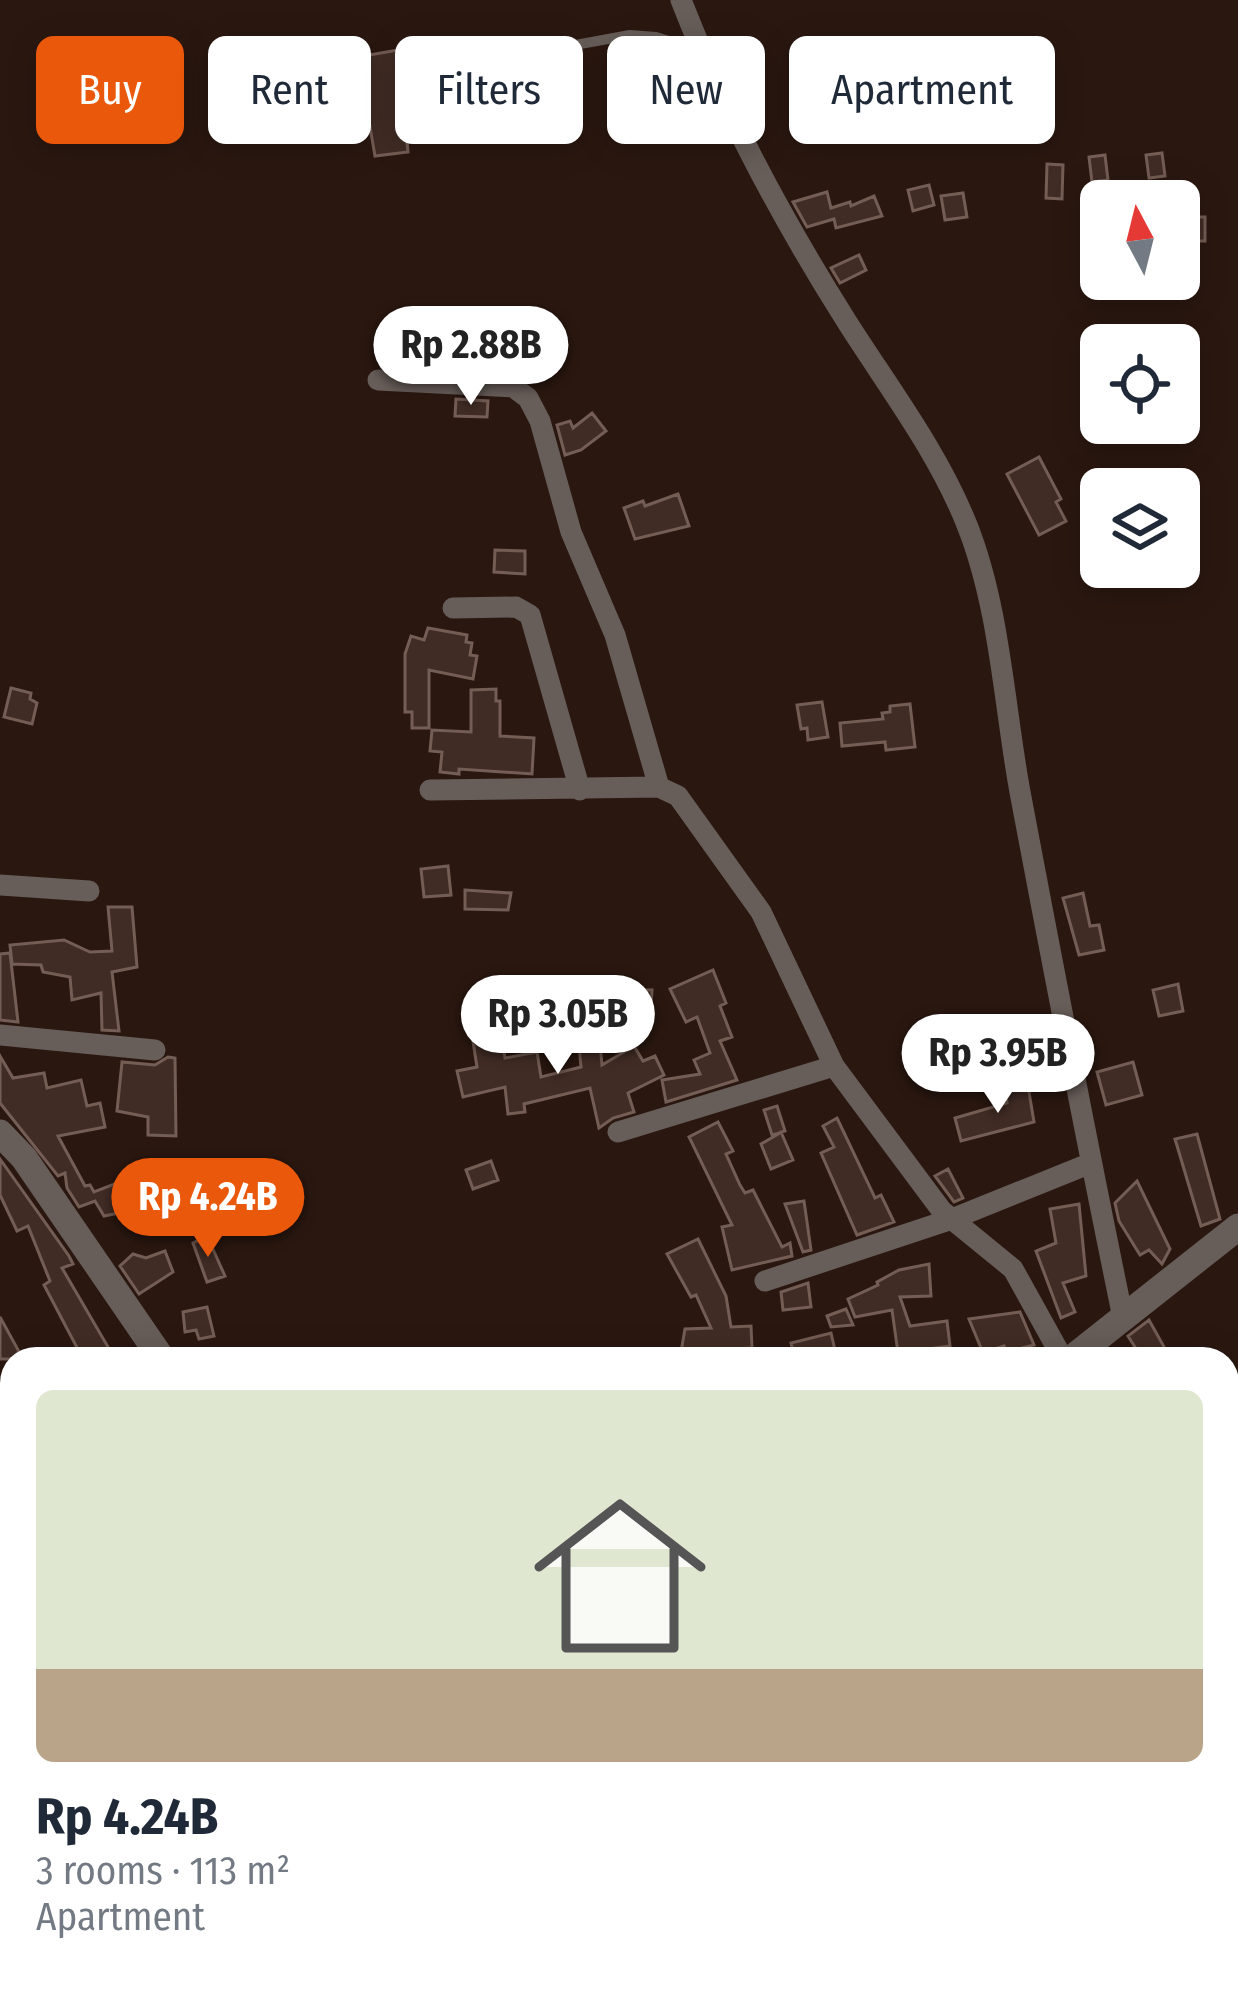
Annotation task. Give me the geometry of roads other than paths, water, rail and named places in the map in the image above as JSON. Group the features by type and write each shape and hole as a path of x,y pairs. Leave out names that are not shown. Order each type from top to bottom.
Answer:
{"street":[{"path":"681,0 695,36"},
{"path":"744,144 944,475 968,528 985,587 1123,1318"},
{"path":"377,380 513,387 528,398 540,421 571,532 615,635 659,787"},
{"path":"453,608 516,608 530,615 580,790"},
{"path":"430,790 659,787 678,796 761,912 834,1066 952,1220 1013,1269 1060,1347"},
{"path":"0,885 89,891"},
{"path":"0,1035 155,1050"},
{"path":"618,1132 834,1066"},
{"path":"0,1133 24,1159 154,1347"},
{"path":"765,1281 952,1220 1091,1163"},
{"path":"1083,1347 1238,1227"}]}
